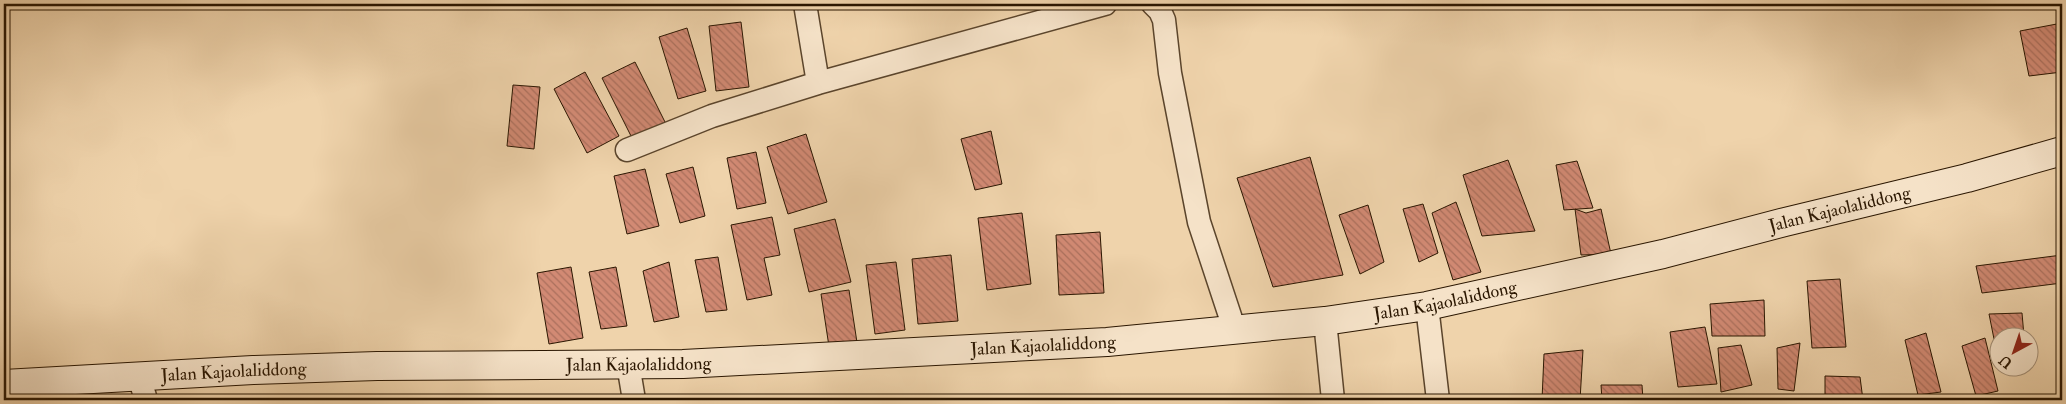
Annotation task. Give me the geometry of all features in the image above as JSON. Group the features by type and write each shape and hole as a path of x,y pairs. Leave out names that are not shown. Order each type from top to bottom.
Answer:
{"street":[{"path":"805,4 818,83"},
{"path":"626,150 712,116 818,83 1105,4"},
{"path":"1153,4 1160,11 1164,20 1170,73 1200,222 1235,331"},
{"name":"Jalan Kajaolaliddong","path":"4,384 143,388 253,370 377,366 683,364 1107,342 1325,321 1427,306 1663,254 1967,178 2062,151"},
{"path":"1427,306 1438,400"},
{"path":"1325,321 1333,400"},
{"path":"628,364 634,400"}],"building":[{"path":"741,22 749,87 716,91 709,26"},
{"path":"2062,23 2062,72 2029,76 2020,31"},
{"path":"687,28 706,91 678,99 659,37"},
{"path":"635,62 667,126 634,142 602,78"},
{"path":"585,72 619,136 587,153 554,89"},
{"path":"513,85 540,87 534,149 507,146"},
{"path":"991,131 1002,184 975,190 961,139"},
{"path":"806,134 827,202 788,214 767,147"},
{"path":"756,152 766,203 737,209 727,158"},
{"path":"1310,157 1343,275 1273,287 1237,178"},
{"path":"1508,160 1535,231 1482,236 1463,175"},
{"path":"1577,161 1593,208 1564,210 1556,165"},
{"path":"693,167 705,216 680,223 666,174"},
{"path":"645,169 659,226 627,234 614,176"},
{"path":"1456,202 1481,272 1453,280 1432,213"},
{"path":"1423,204 1438,253 1419,262 1403,209"},
{"path":"1368,205 1384,262 1360,274 1339,215"},
{"path":"1575,209 1586,213 1601,209 1611,254 1581,255"},
{"path":"1022,213 1031,284 987,290 978,218"},
{"path":"772,217 780,255 764,258 772,295 747,300 731,225"},
{"path":"835,219 851,282 809,292 794,229"},
{"path":"1100,232 1104,293 1059,295 1056,235"},
{"path":"951,255 958,321 918,324 912,259"},
{"path":"2062,255 2062,283 1982,293 1976,266"},
{"path":"718,257 727,310 706,312 695,260"},
{"path":"669,262 679,317 654,322 643,271"},
{"path":"896,262 905,330 875,334 866,265"},
{"path":"571,267 583,338 549,344 537,273"},
{"path":"616,267 627,326 601,329 589,272"},
{"path":"1840,279 1846,347 1812,348 1807,281"},
{"path":"849,290 858,349 830,353 821,294"},
{"path":"1764,300 1765,336 1712,336 1710,304"},
{"path":"2022,313 2023,326 1991,326 1989,314"},
{"path":"1705,327 1717,384 1678,387 1670,332"},
{"path":"1926,333 1941,392 1918,395 1905,340"},
{"path":"1985,338 1988,350 1988,376 1994,376 1998,391 1976,396 1962,346"},
{"path":"1800,343 1794,391 1778,389 1777,348"},
{"path":"1741,345 1752,385 1721,392 1718,348"},
{"path":"1583,350 1580,400 1542,400 1544,354"},
{"path":"1825,376 1860,377 1863,400 1825,400"},
{"path":"1601,385 1642,385 1643,400 1602,400"},
{"path":"1761,395 1763,400 1723,400"}]}
